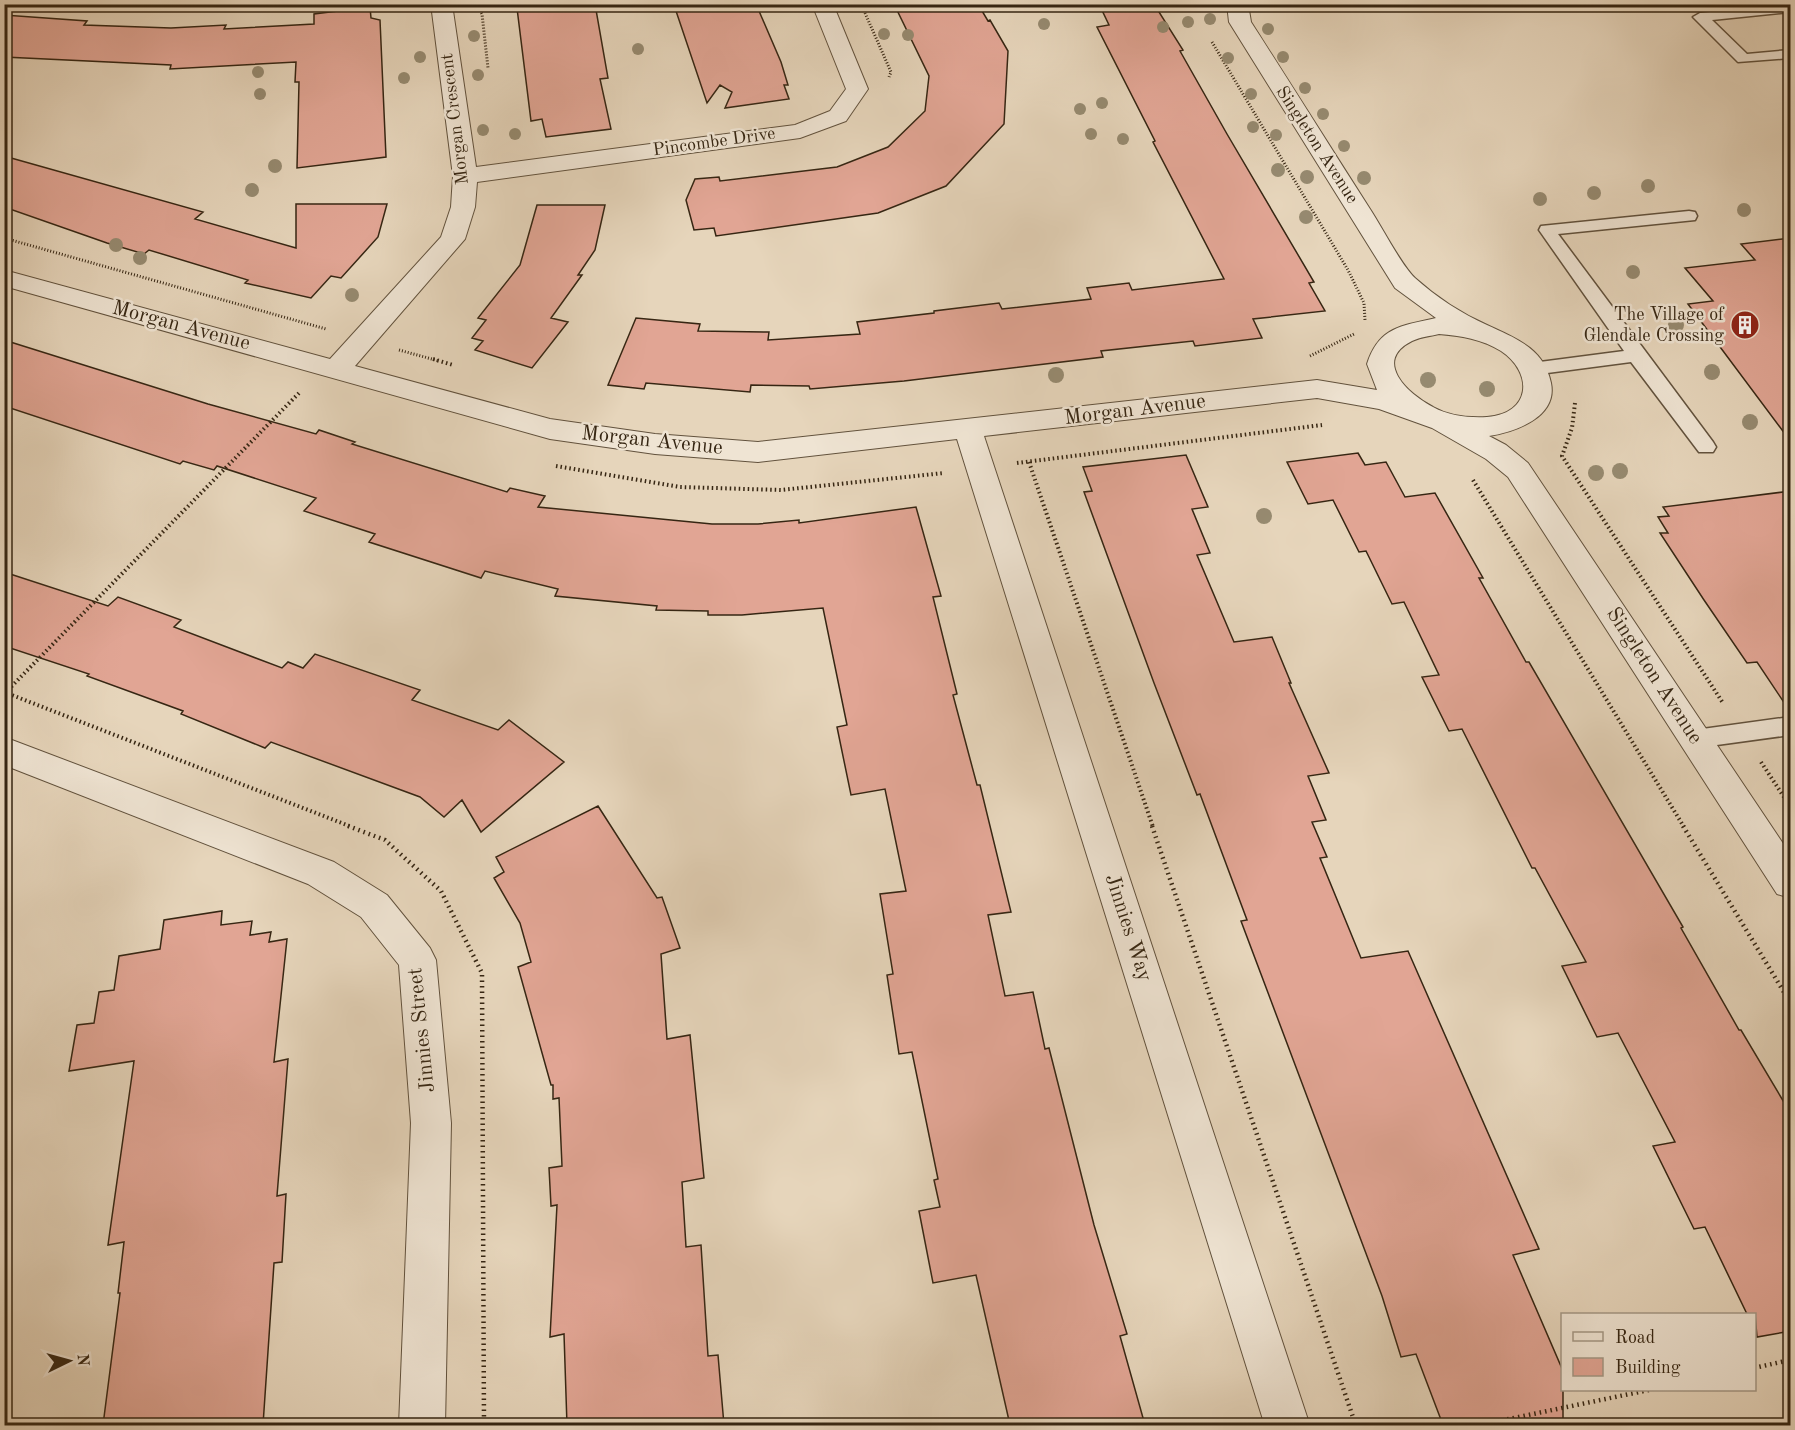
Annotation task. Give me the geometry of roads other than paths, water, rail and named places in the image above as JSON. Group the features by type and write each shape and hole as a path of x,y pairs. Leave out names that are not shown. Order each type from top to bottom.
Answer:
{"street":[{"name":"Morgan Crescent","path":"331,367 363,340 453,239 463,207 465,176 441,4"},
{"name":"Pincombe Drive","path":"465,176 800,131 838,116 857,88 822,4"},
{"name":"Singleton Avenue","path":"1237,4 1240,22 1404,282 1446,313 1477,331"},
{"name":"Morgan Avenue","path":"4,278 550,429 655,444 758,452 1317,389 1383,400 1415,411"},
{"path":"1390,344 1412,330 1439,326 1477,331 1510,346 1532,369 1538,384 1534,403 1523,414 1492,426 1444,424 1415,411 1391,392 1384,381 1381,359 1403,320 1407,301 1404,282"},
{"name":"Morgan Avenue","path":"1317,389 1366,364 1390,344"},
{"path":"1518,470 1523,414"},
{"name":"Singleton Avenue","path":"1444,424 1496,452 1518,470 1791,883"},
{"name":"Jinnies Way","path":"968,430 1288,1425"},
{"name":"Jinnies Street","path":"4,750 321,873 374,906 417,960 431,1124 422,1425"}],"lane":[{"path":"1791,8 1700,17 1743,59 1791,54"},
{"path":"1689,216 1547,230 1636,355 1706,447"},
{"path":"1532,369 1636,355"},
{"path":"1695,739 1791,726"}],"place":[{"name":"The Village of Glendale Crossing","path":"1745,325"}]}
